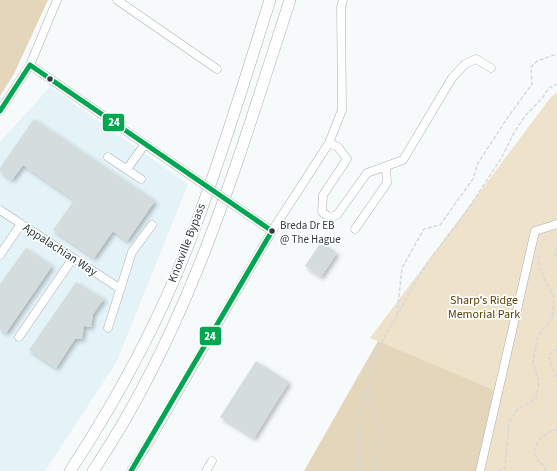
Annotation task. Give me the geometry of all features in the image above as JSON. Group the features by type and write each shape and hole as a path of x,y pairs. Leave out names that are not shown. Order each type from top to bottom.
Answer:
{"highway":[{"name":"Knoxville Bypass","path":"70,471 103,419 133,364 179,268 209,186 270,0"},
{"name":"Knoxville Bypass","path":"93,471 149,376 173,328 199,268 221,209 290,0"}],"street":[{"path":"0,111 30,65 57,0"},
{"path":"118,0 217,69"},
{"path":"131,471 153,436 272,231 329,143 342,110 340,7 343,0"},
{"path":"329,143 338,147 347,159 323,195 322,212 328,217 337,215 367,173 403,160 452,78 465,64 476,59 491,68"},
{"path":"30,65 272,231"},
{"path":"127,169 145,144"},
{"path":"108,156 141,179"},
{"path":"355,229 387,184 386,167"},
{"name":"Appalachian Way","path":"0,210 121,288"},
{"path":"0,255 21,224"},
{"path":"480,471 535,231 557,224"},
{"path":"108,328 132,252 152,225"},
{"path":"19,337 73,258"},
{"path":"206,471 212,461"}],"path":[{"path":"397,316 402,268 416,242 424,230 440,225 473,179 478,163 532,84 531,67 537,61 557,54"},
{"path":"359,471 357,446 362,401 369,385 373,361 380,345 425,266 466,212 502,157 526,115 543,97 549,88 557,84"},
{"path":"498,471 505,468 509,422 517,410 536,398 539,382 532,362 538,335 552,320 554,298 540,269 538,254 532,245"},
{"path":"557,248 554,250 557,256"},
{"path":"557,349 549,355 551,365 557,378"},
{"path":"369,385 371,403 378,420 380,436 374,471"},
{"path":"545,471 545,466 538,460 534,451 536,443 551,431 557,430"}],"shaded area":[{"path":"0,0 48,0 14,74 0,96"},
{"path":"50,87 188,184 116,363 45,471 0,471 0,142"},
{"path":"378,341 494,390 476,471 304,471"}],"green space":[{"name":"Sharp's Ridge Memorial Park","path":"557,92 557,471 483,471 494,390 370,338 551,97"}],"building":[{"path":"34,119 155,201 127,241 113,231 94,258 53,230 74,200 23,165 12,180 0,171 0,168"},
{"path":"321,242 337,253 321,277 305,266"},
{"path":"26,248 52,266 6,333 0,329 0,284"},
{"path":"76,282 104,299 93,314 91,327 84,326 82,339 75,339 56,368 29,350"},
{"path":"256,361 289,382 254,438 220,417"}],"transit line":[{"name":"24","path":"0,111 30,65 272,231 131,471"}],"place":[{"name":"Breda Dr EB @ The Hague","path":"272,231"}]}
